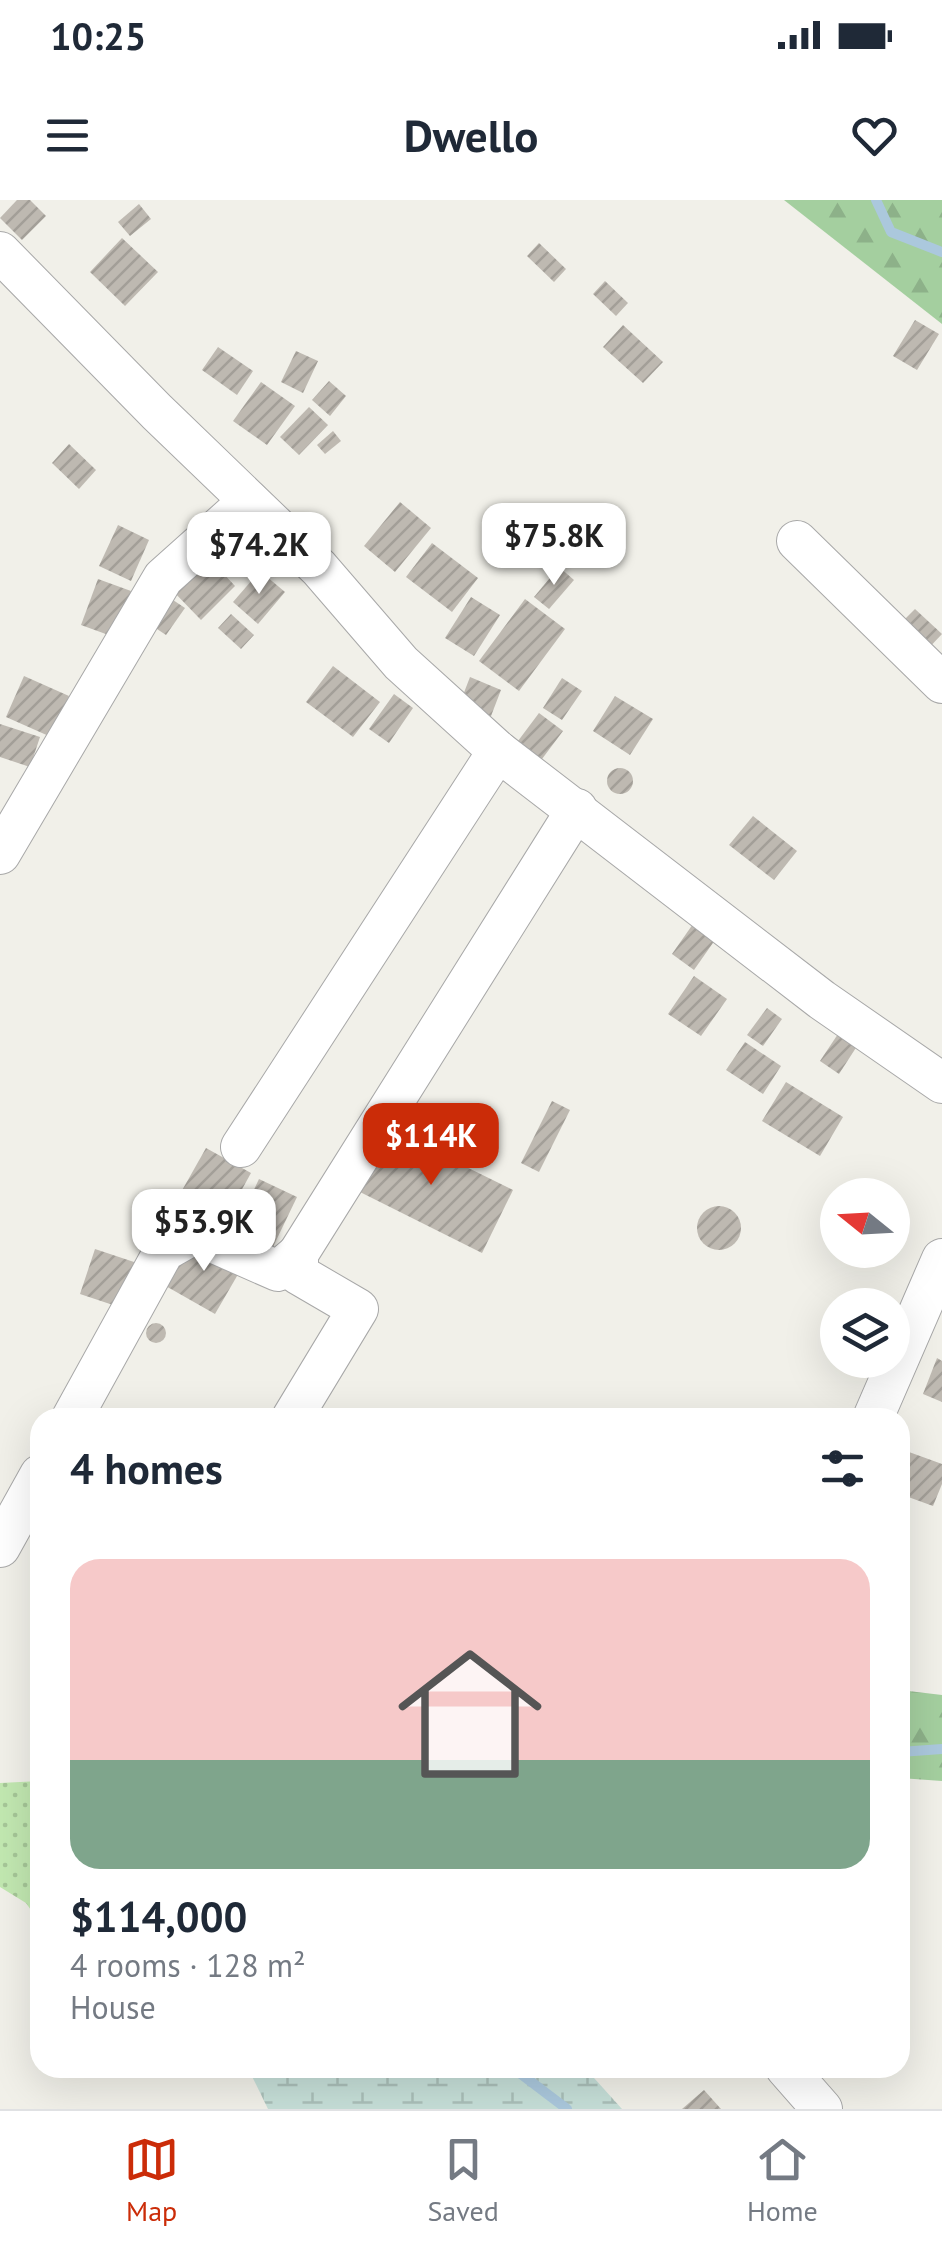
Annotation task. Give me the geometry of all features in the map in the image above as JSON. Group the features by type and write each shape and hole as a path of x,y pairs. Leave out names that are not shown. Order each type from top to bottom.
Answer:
{"street":[{"path":"0,252 319,568 401,664 498,750 822,1000 942,1083"},
{"path":"0,854 163,578 249,501"},
{"path":"797,541 942,682"},
{"path":"241,1146 498,750"},
{"path":"78,1408 164,1251 194,1234 278,1271 298,1254 577,810"},
{"path":"298,1254 298,1274 358,1309 298,1408"},
{"path":"877,1408 942,1259"},
{"path":"0,1547 30,1493"},
{"path":"795,2078 822,2109"}],"green space":[{"path":"784,200 942,200 942,324"},
{"path":"910,1691 942,1695 942,1781 910,1779"},
{"path":"30,1782 30,1909 0,1887 0,1783"},
{"path":"253,2078 594,2078 622,2109 268,2109"}],"building":[{"path":"17,200 30,200 46,216 22,240 0,218"},
{"path":"139,204 151,219 130,236 118,222"},
{"path":"122,238 158,272 125,306 90,272"},
{"path":"539,243 566,269 554,282 527,256"},
{"path":"605,281 628,303 616,316 593,294"},
{"path":"915,320 939,334 917,370 893,356"},
{"path":"623,325 663,362 643,383 603,347"},
{"path":"218,347 253,371 237,395 202,370"},
{"path":"296,351 318,361 303,393 281,382"},
{"path":"329,381 346,396 330,416 312,400"},
{"path":"261,382 295,406 267,445 233,421"},
{"path":"309,407 328,425 299,455 280,437"},
{"path":"333,431 341,441 325,454 317,445"},
{"path":"69,444 96,470 79,489 52,463"},
{"path":"400,502 431,528 395,572 364,546"},
{"path":"118,525 149,540 131,581 99,566"},
{"path":"221,538 238,556 222,572 235,586 201,620 170,588"},
{"path":"432,543 478,578 452,612 406,577"},
{"path":"559,567 574,580 549,609 534,597"},
{"path":"260,571 285,592 258,624 233,602"},
{"path":"98,579 131,591 114,637 81,625"},
{"path":"164,594 185,608 166,635 145,621"},
{"path":"471,597 500,615 474,656 445,638"},
{"path":"525,599 565,629 519,691 479,661"},
{"path":"915,609 942,634 925,652 898,626"},
{"path":"231,614 254,635 241,649 218,628"},
{"path":"333,666 380,702 353,737 306,702"},
{"path":"24,676 69,696 51,737 6,717"},
{"path":"470,677 501,690 491,716 460,703"},
{"path":"562,678 582,691 562,720 543,708"},
{"path":"394,694 413,708 389,743 369,729"},
{"path":"615,696 653,719 630,755 593,731"},
{"path":"539,713 563,731 539,763 515,745"},
{"path":"0,724 40,737 30,767 0,757"},
{"path":"620,768 629,772 633,781 629,790 620,794 611,790 607,781 611,772"},
{"path":"753,816 797,851 774,880 729,845"},
{"path":"693,924 715,940 694,970 672,954"},
{"path":"694,976 727,999 701,1036 668,1014"},
{"path":"767,1008 782,1019 763,1046 747,1035"},
{"path":"842,1028 861,1040 839,1074 820,1061"},
{"path":"745,1042 781,1066 763,1094 726,1070"},
{"path":"786,1082 843,1117 820,1156 762,1121"},
{"path":"552,1101 570,1110 539,1172 521,1163"},
{"path":"379,1124 513,1190 482,1253 348,1186"},
{"path":"206,1148 251,1173 225,1220 180,1194"},
{"path":"259,1179 297,1197 272,1249 234,1232"},
{"path":"719,1206 734,1213 741,1228 734,1243 719,1250 704,1243 697,1228 704,1213"},
{"path":"194,1234 244,1264 215,1314 164,1285"},
{"path":"95,1249 137,1263 122,1308 80,1294"},
{"path":"152,1323 160,1323 166,1333 160,1343 152,1343 146,1337 146,1329"},
{"path":"937,1358 942,1361 942,1402 923,1394"},
{"path":"910,1452 942,1464 942,1484 933,1506 910,1498"},
{"path":"704,2090 721,2109 682,2109"}],"waterway":[{"path":"876,200 891,232 942,252"},
{"path":"910,1751 942,1749"},
{"path":"526,2078 567,2109"}]}
